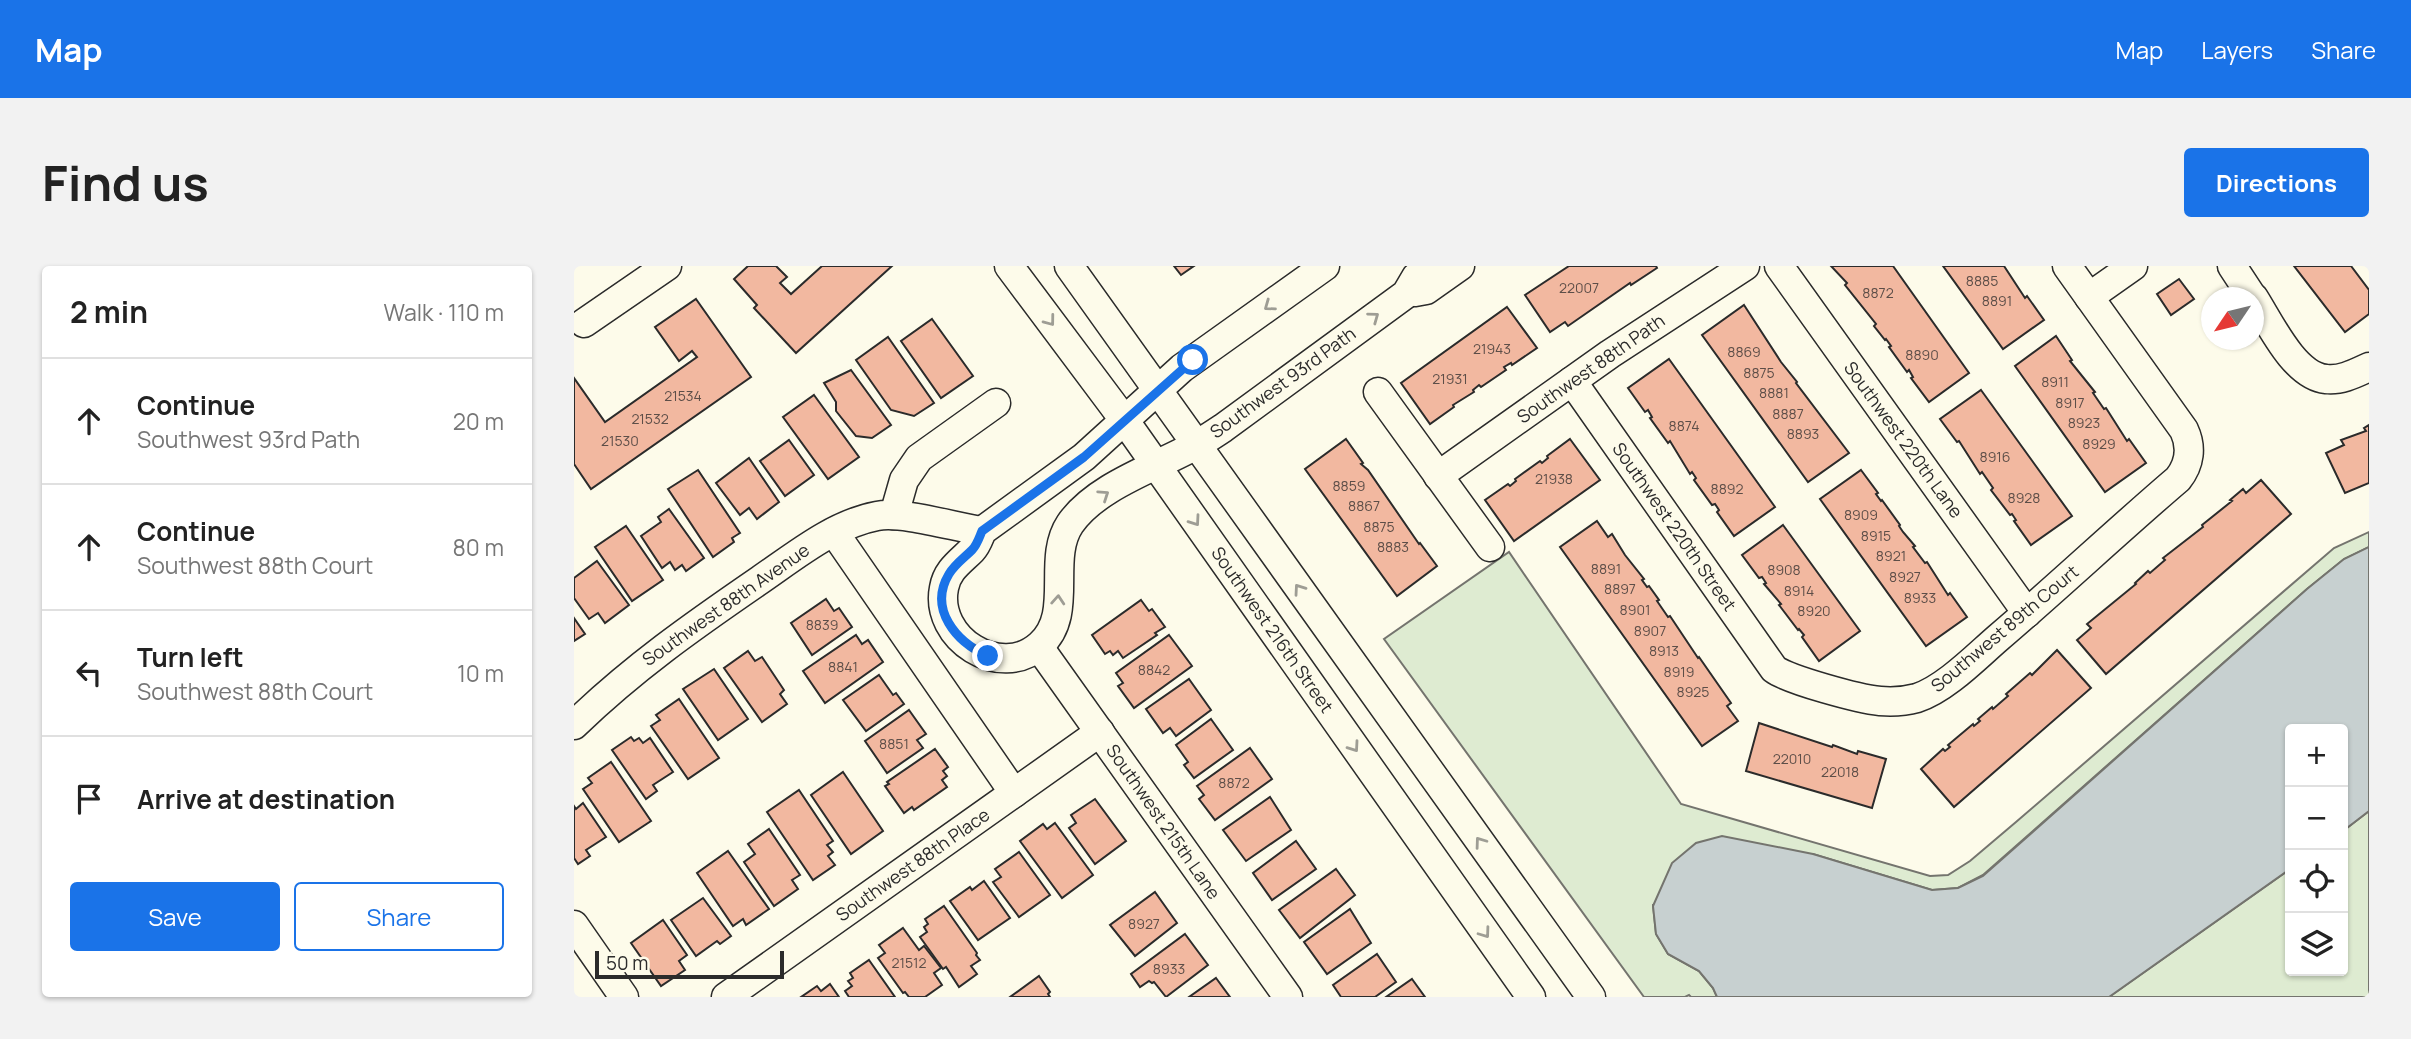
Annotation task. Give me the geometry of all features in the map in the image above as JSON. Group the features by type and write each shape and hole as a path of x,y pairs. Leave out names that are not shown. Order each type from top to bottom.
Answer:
{"street":[{"path":"584,323 667,266"},
{"name":"Southwest 216th Street","path":"1009,266 1125,421 1531,997"},
{"path":"1069,266 1591,997"},
{"path":"1039,647 1022,655 997,657 988,656 963,643 951,629 944,611 943,589 951,570 974,548 982,531 1084,457 1182,368 1325,266"},
{"name":"Southwest 93rd Path","path":"1039,647 1049,636 1056,618 1060,548 1071,523 1083,509 1156,465 1197,445 1406,294 1416,277 1431,266"},
{"name":"Southwest 93rd Path","path":"1406,294 1426,290 1460,266"},
{"name":"Southwest 88th Path","path":"1438,476 1573,381 1745,266"},
{"name":"Southwest 220th Lane","path":"1779,266 2027,613"},
{"path":"2067,266 2089,297 2133,266"},
{"path":"2232,266 2246,287"},
{"name":"Southwest 89th Court","path":"1777,671 1786,676 1884,701 1914,699 1928,693 1943,684 2027,613 2178,480 2188,465 2189,453 2184,430 2089,297"},
{"path":"2264,314 2296,362 2307,373 2320,378 2343,377 2369,367"},
{"name":"Southwest 220th Street","path":"1573,381 1737,619 1777,671"},
{"path":"1378,392 1490,547"},
{"path":"951,570 939,545 905,517 901,486 919,458 996,403"},
{"name":"Southwest 88th Avenue","path":"574,725 640,665 834,532 862,519 905,517 982,531"},
{"path":"834,532 1014,793"},
{"name":"Southwest 215th Lane","path":"1039,647 1288,997"},
{"name":"Southwest 88th Place","path":"726,997 1100,732"},
{"path":"574,925 624,997"}],"green space":[{"path":"2369,532 2369,547 2344,559 2307,589 1983,875 1958,888 1932,890 1813,854 1653,905 1656,934 1668,954 1699,971 1717,997 1644,997 1384,639 1509,552 1681,804 1930,876 1948,875 1970,861 2334,548"},
{"path":"2369,811 2369,997 2109,997 2285,873 2285,976 2348,976 2348,827"}],"shaded area":[{"path":"2369,547 2369,811 2348,827 2348,724 2285,724 2285,873 2109,997 1717,997 1699,971 1668,954 1656,934 1653,906 1672,863 1696,843 1722,836 1813,854 1932,890 1958,888 1983,876 2344,559"}],"building":[{"path":"748,266 776,266 787,277 780,283 791,294 822,266 892,266 796,353 754,308 757,305 734,279"},
{"path":"1174,266 1194,266 1181,275"},
{"path":"1569,266 1657,268 1631,285 1630,283 1568,326 1565,322 1550,332 1525,295"},
{"path":"1831,266 1893,266 1969,373 1929,402 1911,378 1913,377 1909,370 1907,372 1886,339 1874,326 1876,324 1845,285 1847,283"},
{"path":"1943,266 2004,266 2025,298 2027,296 2044,320 2003,349"},
{"path":"2294,266 2351,266 2369,290 2369,314 2345,332"},
{"path":"2179,279 2194,299 2171,315 2157,294"},
{"path":"696,299 751,377 591,489 574,464 574,378 605,422 697,357 692,351 679,361 655,327"},
{"path":"1744,305 1781,362 1849,453 1808,482 1702,335"},
{"path":"1507,307 1537,348 1512,365 1511,363 1504,367 1506,370 1481,387 1479,385 1474,392 1430,424 1401,383"},
{"path":"932,319 973,376 941,398 901,341"},
{"path":"2056,336 2104,409 2106,408 2127,441 2129,439 2146,463 2105,492 2015,366"},
{"path":"888,337 934,403 914,416 891,410 856,360"},
{"path":"1669,359 1775,507 1734,536 1717,512 1719,510 1715,504 1712,505 1670,441 1668,443 1650,418 1652,417 1648,410 1645,412 1628,388"},
{"path":"851,370 891,425 872,438 856,436 836,411 836,402 824,383"},
{"path":"1981,390 2072,516 2031,545 2012,514 2010,515 1991,490 1993,488 1982,472 1980,474 1959,441 1957,442 1940,419"},
{"path":"814,395 859,457 828,479 783,417"},
{"path":"2369,425 2369,483 2345,493 2326,453 2344,445 2341,440 2366,431 2364,428"},
{"path":"1346,439 1363,463 1361,464 1437,566 1397,596 1305,469"},
{"path":"1570,439 1600,480 1514,541 1485,500 1508,484 1510,486 1515,479 1540,461 1542,463"},
{"path":"789,440 814,475 785,496 760,461"},
{"path":"749,458 779,502 757,519 749,508 740,515 716,483"},
{"path":"698,470 740,533 732,538 734,542 713,557 668,489"},
{"path":"1861,470 1915,546 1913,547 1967,617 1926,646 1820,499"},
{"path":"2261,480 2291,514 2106,674 2077,640 2091,628 2087,624 2148,571 2150,573 2165,560 2163,558 2203,527 2202,525 2243,489 2246,493"},
{"path":"669,509 704,558 686,571 682,565 675,570 670,562 662,568 641,536 661,522 658,517"},
{"path":"1597,521 1608,537 1612,534 1731,703 1727,706 1738,721 1702,746 1560,547"},
{"path":"1783,525 1860,631 1819,661 1802,637 1804,635 1764,584 1766,583 1762,577 1759,578 1742,555"},
{"path":"626,526 663,580 632,601 595,547"},
{"path":"597,561 629,605 605,623 598,613 589,619 574,598 574,578"},
{"path":"826,599 834,611 839,608 852,627 812,655 791,623"},
{"path":"1141,600 1149,611 1152,609 1165,627 1123,658 1118,651 1113,655 1110,651 1105,654 1092,635"},
{"path":"574,618 585,634 574,641"},
{"path":"856,635 862,644 868,640 883,662 825,703 803,671"},
{"path":"1169,635 1192,666 1134,708 1118,686 1123,683 1116,673"},
{"path":"2057,650 2091,688 1954,807 1921,769 1980,721 1978,719 2008,696 2006,694 2030,673 2032,675"},
{"path":"748,651 755,661 762,657 784,690 780,694 787,704 762,722 724,668"},
{"path":"714,669 748,719 718,740 683,689"},
{"path":"879,675 893,695 896,693 904,704 866,731 843,700"},
{"path":"1189,679 1211,710 1176,736 1170,728 1163,733 1146,709"},
{"path":"679,699 719,758 688,779 651,726 660,720 656,715"},
{"path":"909,710 926,734 917,740 923,748 887,773 865,741"},
{"path":"1211,719 1233,750 1194,778 1184,765 1188,762 1176,745"},
{"path":"1759,723 1832,747 1833,745 1857,754 1858,751 1886,759 1872,808 1746,771"},
{"path":"631,737 634,741 639,738 643,743 650,738 673,772 653,785 657,791 646,799 612,750"},
{"path":"1250,748 1272,779 1215,820 1199,799 1204,795 1197,786"},
{"path":"935,749 948,767 943,771 947,776 942,780 947,787 914,810 912,807 904,813 885,786"},
{"path":"611,762 651,821 619,842 583,789 592,783 588,778"},
{"path":"843,772 883,831 851,854 811,795"},
{"path":"799,790 833,841 827,845 833,852 828,856 835,865 813,880 767,812"},
{"path":"1270,797 1291,830 1246,861 1223,830"},
{"path":"1095,799 1126,841 1095,864 1069,828 1076,823 1071,815"},
{"path":"583,803 606,837 586,850 590,856 578,864 574,858 574,806 576,809"},
{"path":"1055,823 1093,875 1062,898 1020,841 1043,824 1047,829"},
{"path":"769,829 800,875 792,880 798,889 774,906 744,862 755,854 748,844"},
{"path":"1296,841 1316,869 1272,900 1253,873"},
{"path":"728,851 769,909 746,925 743,919 733,926 697,873"},
{"path":"1019,852 1050,895 1019,917 993,882 1001,877 995,869"},
{"path":"1336,869 1355,895 1300,938 1279,910"},
{"path":"984,881 1010,918 978,940 950,901"},
{"path":"1155,892 1177,923 1135,956 1110,925"},
{"path":"703,898 731,936 720,944 717,941 696,956 671,920"},
{"path":"944,906 980,960 971,966 977,974 959,987 920,937 927,932 924,927 928,924 925,919"},
{"path":"1350,909 1371,943 1327,974 1304,942"},
{"path":"663,920 687,955 679,961 685,970 661,986 631,943"},
{"path":"903,928 919,950 924,946 941,968 934,973 942,985 925,997 909,997 903,993 878,958 885,953 879,945"},
{"path":"1185,934 1208,965 1166,997 1154,982 1149,981 1140,987 1131,974"},
{"path":"1377,954 1396,982 1375,997 1341,997 1333,985"},
{"path":"869,960 895,997 849,997 845,991 852,986 848,981 853,978 850,973"},
{"path":"1039,976 1050,992 1050,997 1010,997"},
{"path":"1216,978 1230,997 1189,997"},
{"path":"1412,979 1425,997 1386,997"},
{"path":"830,984 839,997 801,997 817,986 821,991"}],"route":[{"path":"988,656 963,643 947,621 943,589 951,570 974,548 982,531 1084,457 1193,360"}]}
